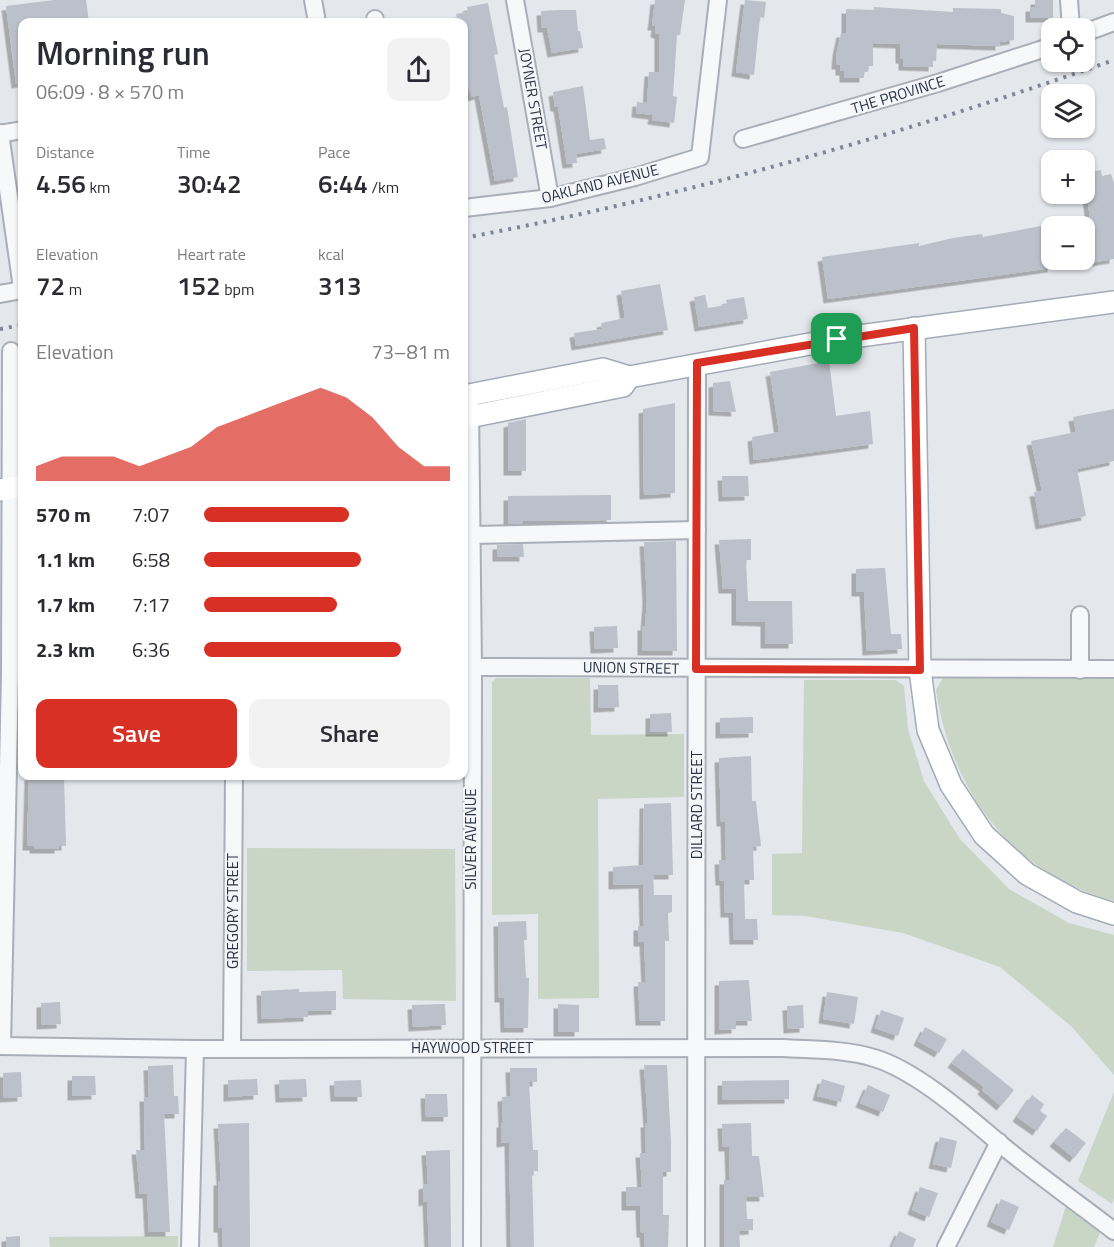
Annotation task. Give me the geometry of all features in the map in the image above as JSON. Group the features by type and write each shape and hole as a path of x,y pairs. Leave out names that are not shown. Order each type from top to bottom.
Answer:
{"main road":[{"path":"468,396 603,369 629,377 697,363 914,328 1114,302"},
{"path":"914,328 920,670 928,730 951,785 984,835 1027,874 1077,902 1114,914"},
{"path":"468,417 623,386 629,377"}],"street":[{"path":"314,0 316,18"},
{"name":"JOYNER STREET","path":"515,0 550,198"},
{"name":"OAKLAND AVENUE","path":"468,208 550,198 635,177 700,157 718,0"},
{"path":"1070,0 1071,18"},
{"path":"1095,29 1114,22"},
{"name":"THE PROVINCE","path":"743,139 927,86 1041,49"},
{"path":"18,131 0,134 18,261"},
{"path":"0,294 18,290"},
{"path":"1,1046 11,692 11,351"},
{"name":"DILLARD STREET","path":"696,1247 697,363"},
{"name":"SILVER AVENUE","path":"468,446 473,667 468,698 473,1048 472,1247"},
{"path":"471,535 697,530"},
{"path":"1080,615 1080,670"},
{"name":"UNION STREET","path":"473,667 1114,669"},
{"name":"GREGORY STREET","path":"232,1047 234,780"},
{"name":"HAYWOOD STREET","path":"1,1046 195,1049 232,1047 783,1048 852,1052 876,1058 934,1092 969,1116 1114,1231"},
{"path":"190,1247 195,1049"},
{"path":"946,1247 999,1142"}],"green space":[{"path":"496,678 590,678 591,735 684,734 684,797 598,799 599,998 538,999 538,914 492,915 492,682"},
{"path":"943,678 1114,679 1114,901 1078,888 1045,871 1017,849 992,823 972,794 956,762 944,727 936,690"},
{"path":"804,680 896,680 904,686 908,729 924,781 960,839 1009,889 1069,923 1114,935 1114,1075 1072,1027 1000,967 903,933 805,916 772,915 772,854 802,853"},
{"path":"247,848 455,849 456,1001 343,999 342,970 247,971"},
{"path":"1114,1092 1114,1198 1112,1204 1078,1181"},
{"path":"1066,1206 1101,1230 1094,1247 1053,1247"},
{"path":"178,1236 178,1247 50,1247 49,1237"}],"building":[{"path":"54,0 86,0 88,18 18,18 18,84 16,84 6,6"},
{"path":"655,0 685,0 680,35 677,35 673,96 677,97 674,123 652,120 653,115 636,113 637,102 647,103 649,72 659,72 659,34 655,33 656,26 652,26"},
{"path":"745,0 766,2 764,18 760,17 754,75 736,72"},
{"path":"1035,0 1053,0 1053,18 1030,18 1030,7 1035,7"},
{"path":"488,3 498,54 494,55 504,108 507,107 518,177 495,181 479,95 472,97 469,89 468,18 457,18 456,14 468,12 467,7"},
{"path":"874,7 953,12 953,8 1001,9 1001,13 1014,16 1014,40 1000,42 1000,46 937,44 936,61 933,61 933,67 903,66 903,59 900,59 900,44 873,43 873,66 869,66 868,72 864,72 864,78 844,78 844,71 840,71 840,65 836,65 841,33 846,33 846,9 874,10"},
{"path":"576,10 578,31 580,31 583,48 552,53 547,28 542,28 541,11"},
{"path":"583,86 590,140 604,138 606,149 576,154 577,163 567,164 558,107 555,107 553,92"},
{"path":"1101,170 1102,176 1111,174 1114,183 1114,259 1095,262 1095,216 1090,216 1088,204 1095,204 1095,171"},
{"path":"1041,226 1041,270 828,299 822,257 919,243 919,246 982,234 983,237"},
{"path":"660,284 668,330 576,346 574,333 602,329 601,323 625,318 621,291"},
{"path":"705,295 708,308 727,305 726,300 744,297 748,319 699,327 694,297"},
{"path":"829,361 836,416 870,411 873,444 754,460 752,437 779,432 770,372"},
{"path":"730,381 736,412 713,411 713,383"},
{"path":"675,403 675,493 644,495 643,409"},
{"path":"1114,409 1114,461 1077,469 1086,516 1040,525 1034,492 1042,491 1031,441 1076,432 1073,417"},
{"path":"526,419 526,471 508,471 508,423"},
{"path":"722,476 748,476 749,496 723,497"},
{"path":"611,495 611,520 523,521 523,523 508,524 508,496"},
{"path":"751,539 751,560 746,560 748,601 792,601 793,644 765,644 765,622 736,621 736,589 723,589 719,540"},
{"path":"676,541 677,651 642,651 642,626 645,626 647,600 644,542"},
{"path":"523,544 524,557 497,557 497,545"},
{"path":"885,568 891,634 901,634 902,649 867,651 864,592 856,592 856,569"},
{"path":"617,626 618,648 595,649 594,627"},
{"path":"598,685 618,685 619,707 598,708"},
{"path":"671,713 672,732 650,732 650,714"},
{"path":"753,717 753,733 720,734 720,718"},
{"path":"751,756 752,801 756,801 761,846 753,847 754,880 744,880 745,919 757,919 758,940 734,940 733,913 725,913 724,881 720,881 719,860 726,860 725,822 721,822 719,758"},
{"path":"29,780 64,780 66,846 59,846 59,849 34,849 34,846 27,846"},
{"path":"671,803 673,875 653,875 654,895 672,895 672,912 668,913 669,941 665,941 665,1021 640,1021 638,982 646,982 644,942 638,942 638,926 644,926 643,884 613,885 613,867 643,865 644,804"},
{"path":"526,921 527,940 524,940 526,978 529,978 528,1028 505,1028 504,998 499,998 498,922"},
{"path":"749,980 752,1021 736,1021 736,1029 719,1030 719,981"},
{"path":"299,989 299,992 336,991 336,1010 308,1011 308,1017 262,1019 261,991"},
{"path":"827,992 858,997 854,1024 823,1019"},
{"path":"60,1002 61,1024 41,1025 41,1003"},
{"path":"445,1004 446,1025 413,1027 412,1005"},
{"path":"558,1004 579,1005 579,1032 558,1032"},
{"path":"803,1005 804,1028 788,1029 787,1006"},
{"path":"881,1010 904,1018 898,1036 875,1028"},
{"path":"925,1027 947,1039 939,1053 918,1041"},
{"path":"963,1049 1014,1090 1001,1106 982,1090 984,1087 952,1063"},
{"path":"173,1065 174,1096 178,1096 179,1114 164,1114 170,1232 149,1232 147,1194 140,1194 136,1150 145,1150 144,1097 149,1097 148,1066"},
{"path":"644,1065 667,1065 671,1172 663,1172 663,1215 669,1215 668,1247 645,1247 644,1233 641,1233 640,1206 626,1206 626,1187 642,1187 640,1153 646,1153 645,1123 648,1123"},
{"path":"510,1068 537,1068 537,1082 529,1082 533,1150 538,1150 538,1171 532,1171 534,1247 511,1247 509,1142 501,1143 502,1097 511,1096"},
{"path":"21,1072 22,1097 4,1098 3,1073"},
{"path":"72,1076 95,1076 96,1095 72,1096"},
{"path":"257,1079 258,1095 228,1097 228,1080"},
{"path":"306,1079 307,1097 280,1098 279,1080"},
{"path":"822,1079 845,1086 841,1102 817,1096"},
{"path":"361,1080 362,1097 335,1097 334,1081"},
{"path":"789,1080 789,1099 722,1100 722,1081"},
{"path":"868,1085 890,1095 883,1112 860,1103"},
{"path":"425,1094 447,1094 448,1117 426,1117"},
{"path":"1032,1095 1044,1104 1040,1111 1047,1116 1037,1131 1017,1117"},
{"path":"249,1123 250,1247 223,1247 222,1228 218,1228 218,1181 221,1181 218,1124"},
{"path":"751,1123 752,1156 759,1156 764,1197 746,1197 747,1219 753,1219 753,1230 739,1231 740,1247 724,1247 724,1180 730,1180 729,1147 723,1147 722,1124"},
{"path":"1066,1128 1086,1143 1074,1158 1054,1142"},
{"path":"940,1137 957,1141 951,1168 933,1164"},
{"path":"450,1150 451,1247 429,1247 427,1201 423,1202 423,1185 428,1184 426,1151"},
{"path":"920,1187 938,1193 929,1217 912,1210"},
{"path":"1001,1199 1019,1207 1009,1230 991,1222"},
{"path":"899,1231 916,1239 913,1247 892,1247"},
{"path":"20,1236 20,1247 6,1247 6,1237"}],"railway":[{"path":"468,237 629,203 792,161 954,114 1114,60"},
{"path":"0,329 18,326"}],"route":[{"path":"914,328 920,670 696,669 697,363 837,339 914,328"}]}
